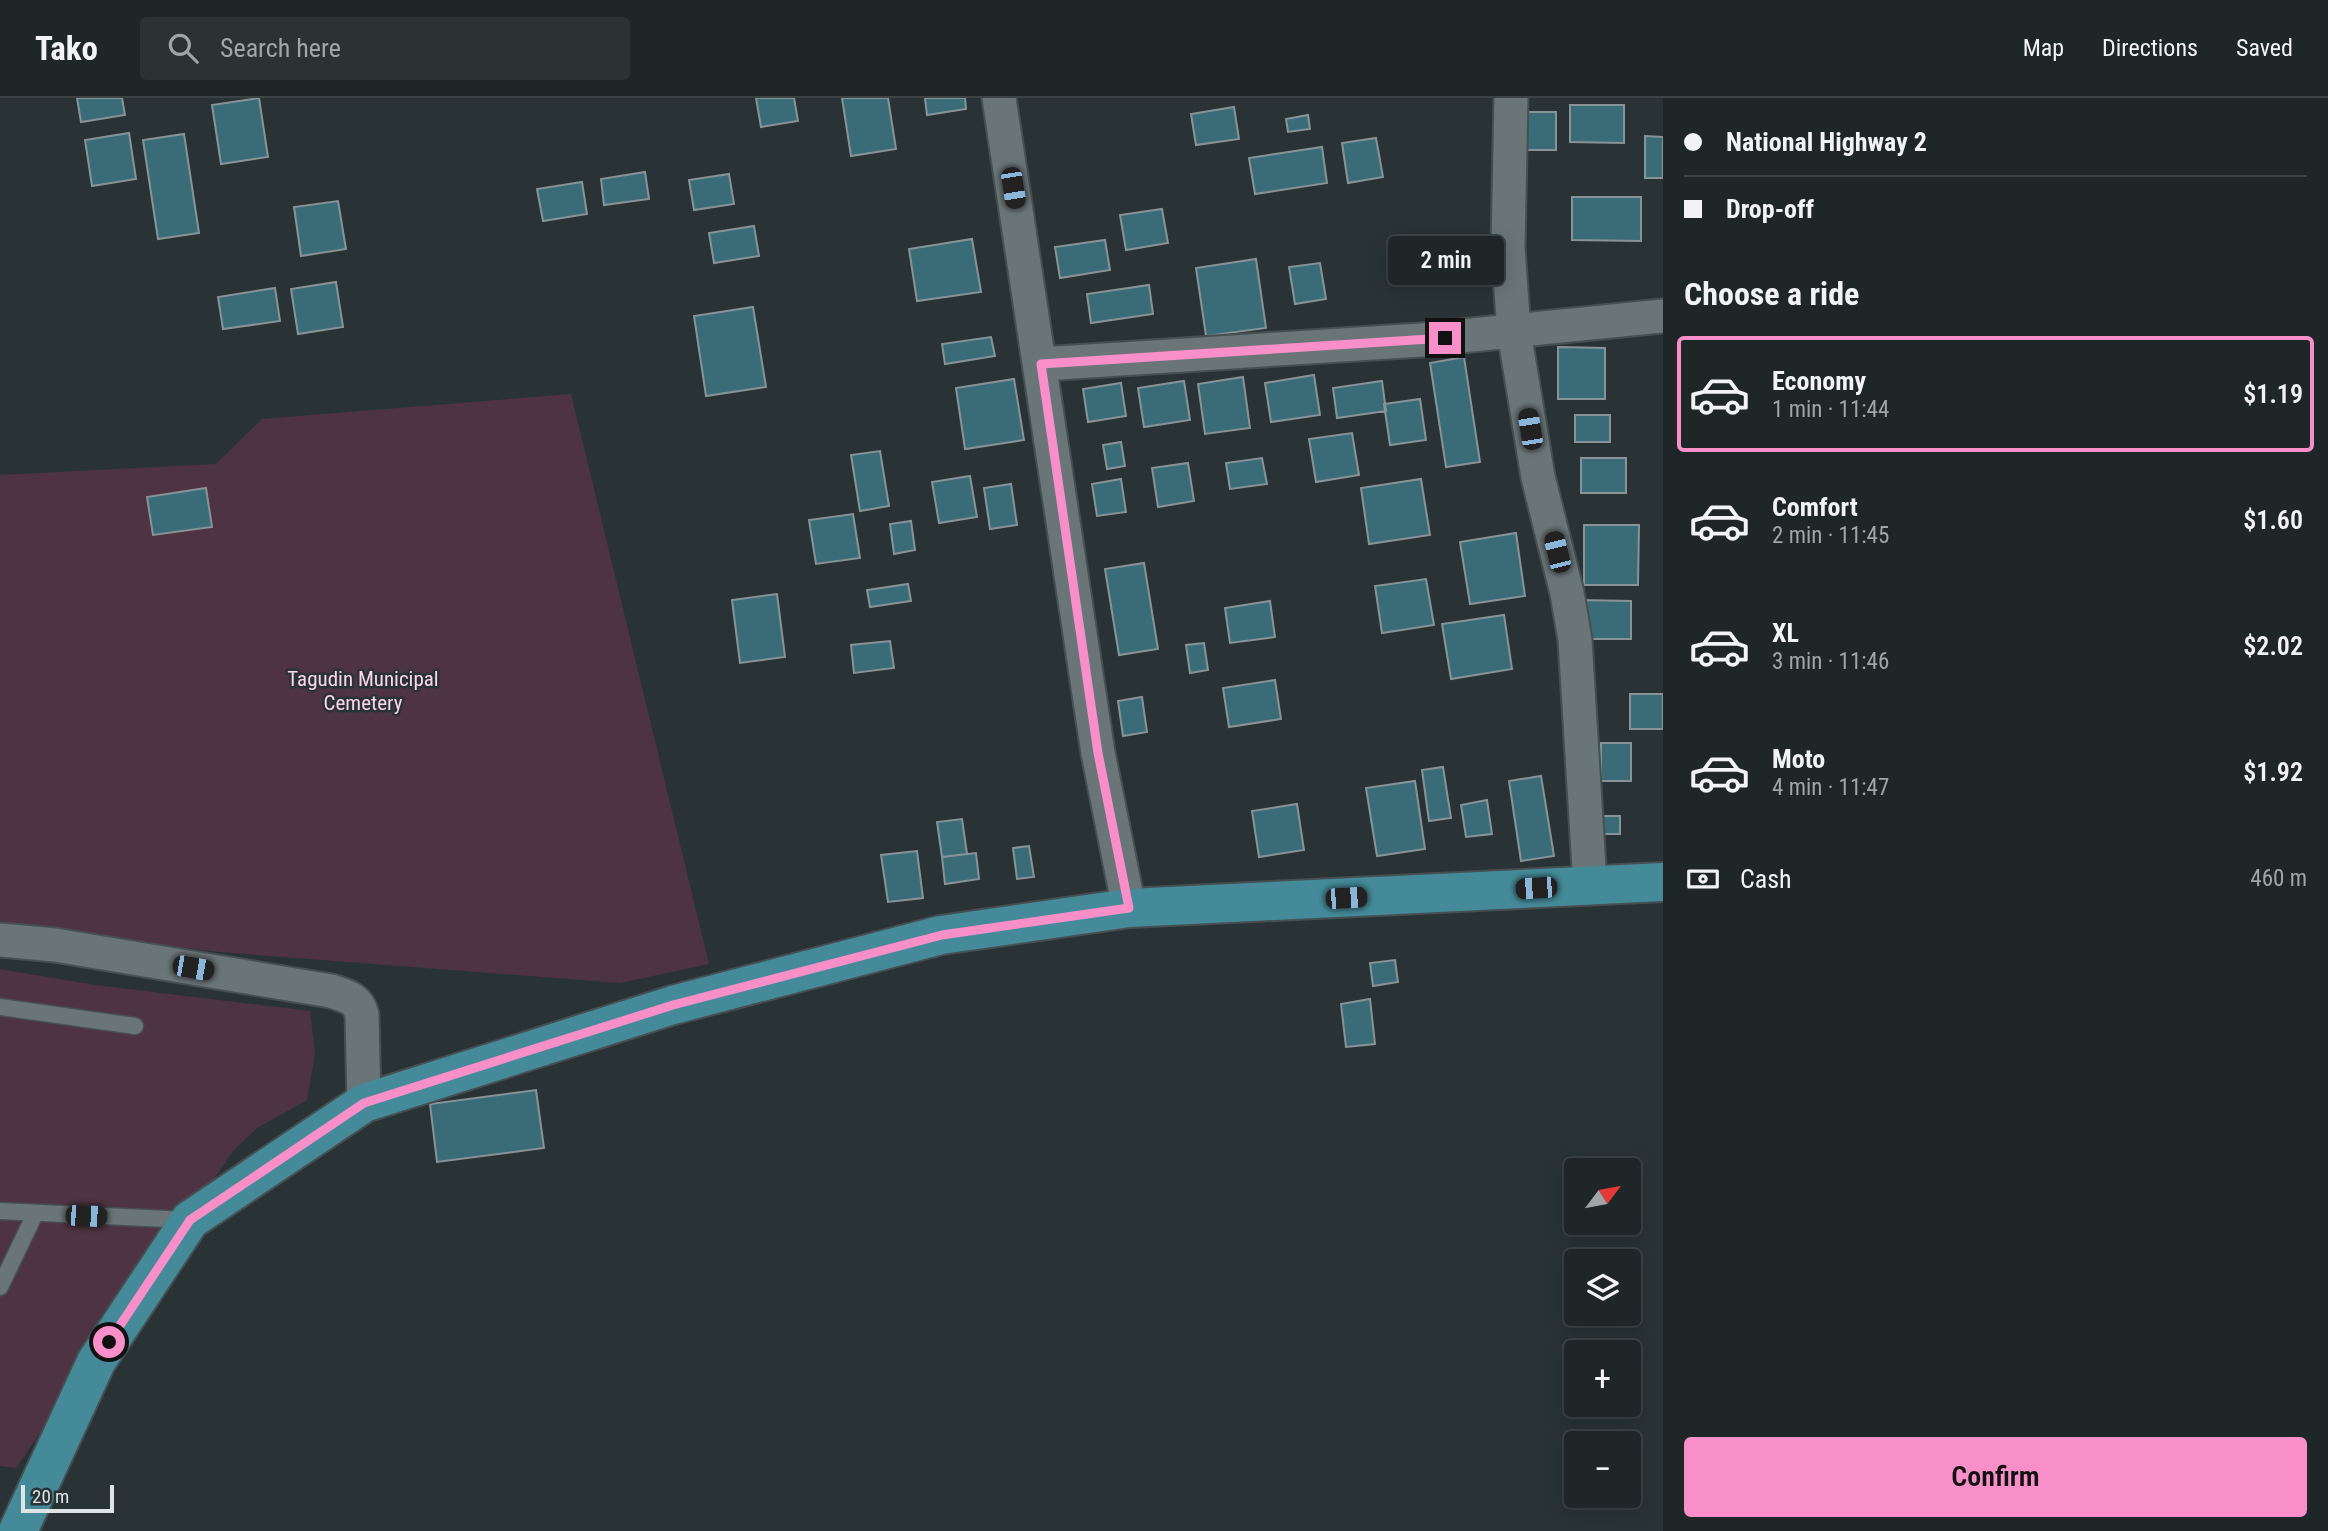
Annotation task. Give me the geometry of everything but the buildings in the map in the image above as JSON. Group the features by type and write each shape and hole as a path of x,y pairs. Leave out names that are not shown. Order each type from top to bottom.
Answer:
{"highway":[{"path":"18,1531 96,1362 190,1220 364,1103 673,1005 942,935 1129,908 1663,882"}],"street":[{"path":"999,98 1098,753 1129,908"},
{"path":"1511,98 1508,248 1514,332 1538,477 1567,593 1575,640 1590,884"},
{"path":"1041,364 1514,332 1663,316"},
{"path":"0,940 55,945 331,990 353,998 362,1015 364,1103"}],"lane":[{"path":"0,1007 135,1026"},
{"path":"0,1211 190,1220"},
{"path":"0,1287 35,1214"}],"green space":[{"name":"Tagudin Municipal Cemetery","path":"571,394 709,964 620,983 220,952 0,925 0,475 216,464 262,419"},
{"path":"0,969 95,985 310,1011 315,1054 307,1100 257,1128 233,1151 16,1468 0,1466"}],"route":[{"path":"109,1342 190,1220 364,1103 673,1005 942,935 1129,908 1098,753 1041,364 1445,338"}]}
